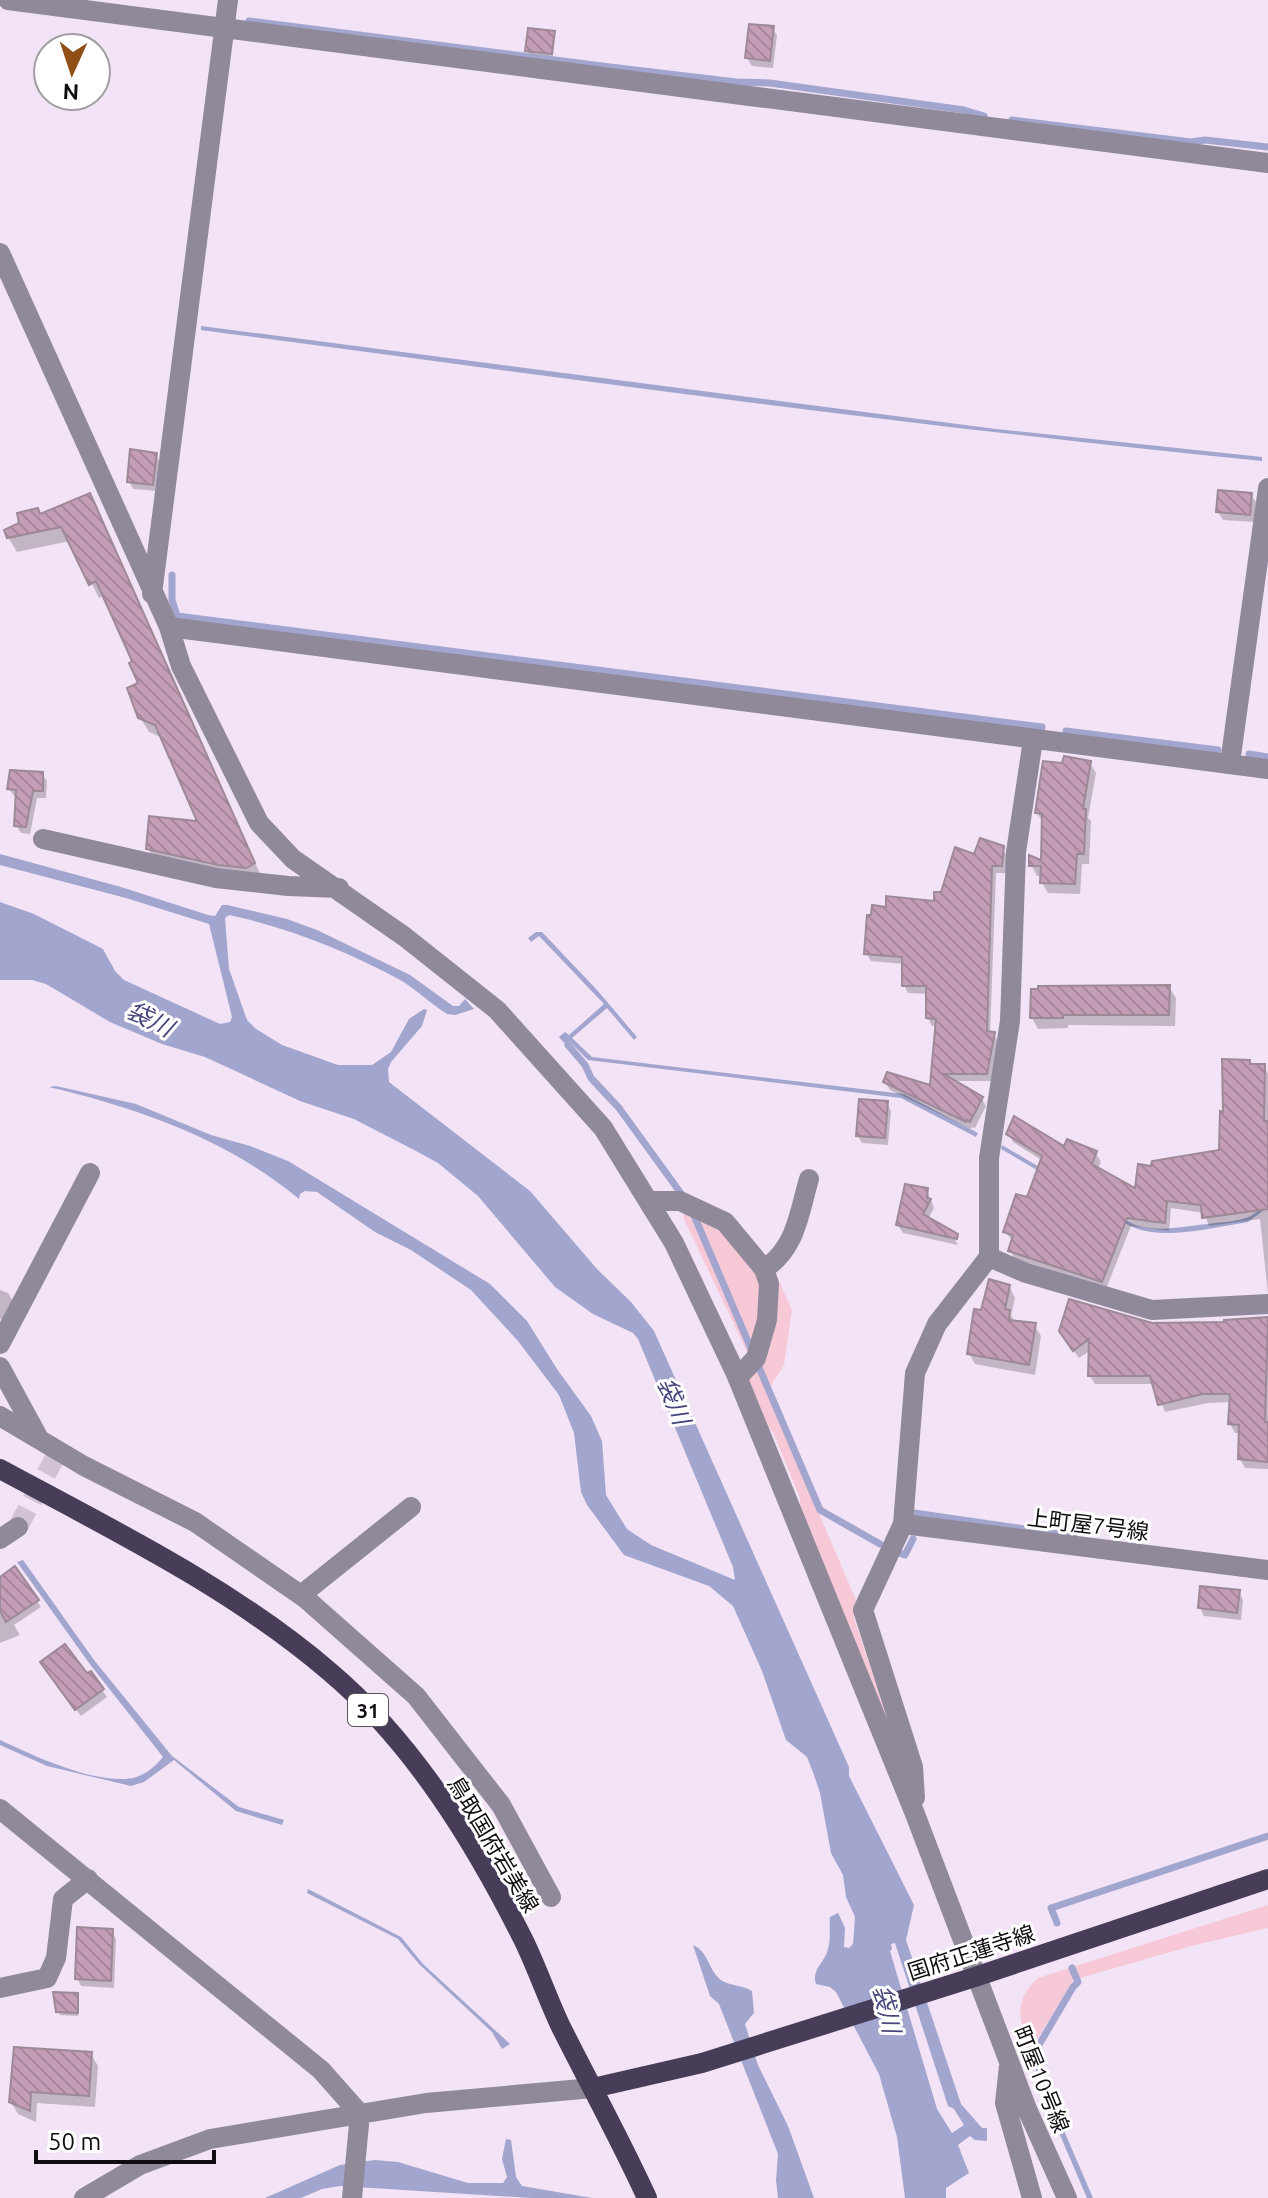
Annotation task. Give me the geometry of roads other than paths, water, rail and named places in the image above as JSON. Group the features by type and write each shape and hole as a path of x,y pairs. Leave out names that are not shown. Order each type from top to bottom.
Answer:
{"main road":[{"name":"鳥取国府岩美線","path":"0,1469 211,1586 274,1628 332,1673 383,1725 462,1829 525,1942 558,2022 625,2149 647,2198"},
{"name":"国府正蓮寺線","path":"593,2088 718,2058 975,1977 1268,1879"}],"street":[{"path":"8,0 1268,163"},
{"path":"152,594 228,0"},
{"name":"町屋10号線","path":"0,253 169,627 181,666 259,823 293,859 339,888 497,1010 603,1128 674,1243 738,1377 915,1814 1009,2065 1067,2198"},
{"path":"1230,763 1268,488"},
{"path":"169,627 1268,769"},
{"path":"915,1814 913,1767 863,1610 903,1524 915,1373 937,1324 989,1257 989,1158 1010,1021 1016,852 1033,740"},
{"path":"43,839 216,878 339,888"},
{"path":"0,1344 90,1173"},
{"path":"764,1269 779,1260 792,1239 809,1179"},
{"path":"648,1201 680,1201 725,1222 764,1269 769,1284 767,1320 756,1358 738,1377"},
{"path":"989,1257 1026,1273 1152,1310 1268,1304"},
{"path":"0,1367 39,1438"},
{"path":"0,1416 84,1466 195,1522 301,1595 423,1704 501,1805 551,1897"},
{"path":"301,1595 411,1507"},
{"name":"上町屋7号線","path":"903,1524 1268,1570"},
{"path":"0,1539 18,1527"},
{"path":"0,1809 321,2070 360,2114 352,2198"},
{"path":"0,1988 47,1978 56,1958 63,1899 88,1879"},
{"path":"1009,2065 1005,2103 1032,2198"},
{"path":"84,2198 140,2165 210,2139 426,2103 593,2088"}],"water":[{"path":"201,326 996,429 1262,457 1262,461 731,400 201,330"},
{"name":"袋川","path":"0,854 208,915 215,916 222,905 227,905 287,919 317,930 410,975 453,1006 459,1006 465,999 474,1009 455,1015 447,1014 402,981 339,950 274,927 229,915 225,918 229,969 247,1020 282,1045 338,1065 372,1065 391,1052 409,1019 427,1010 422,1026 391,1062 389,1082 530,1191 654,1331 849,1767 849,1776 914,1905 906,1940 961,2104 982,2128 987,2128 987,2141 975,2140 970,2136 958,2145 969,2173 946,2188 946,2198 905,2198 897,2137 879,2074 836,1992 830,1987 816,1984 815,1974 829,1945 830,1917 838,1913 845,1928 844,1947 849,1948 853,1944 855,1917 846,1897 843,1875 831,1853 820,1793 807,1757 786,1740 762,1671 733,1606 709,1586 624,1555 581,1492 574,1433 559,1395 518,1341 471,1290 411,1250 375,1232 317,1192 305,1191 299,1199 242,1159 180,1128 115,1105 49,1087 136,1104 211,1135 288,1161 490,1284 527,1321 591,1416 602,1441 606,1495 627,1529 651,1545 735,1580 733,1567 638,1339 633,1333 593,1314 555,1287 478,1196 438,1163 354,1119 300,1101 205,1057 162,1044 110,1022 46,984 32,980 0,980 0,902 34,914 103,949 115,971 124,980 220,1024 230,1022 232,1017 209,924 126,898 0,865","holes":["895,1943 948,2106 954,2109 964,2125 952,2133 937,2109 890,1951 891,1944"]},
{"path":"542,932 637,1037 634,1040 607,1008 572,1038 592,1057 904,1094 978,1133 976,1137 901,1098 588,1060 569,1041 565,1044 559,1037 565,1032 569,1035 604,1004 539,936 531,942 528,938"},
{"path":"1002,1145 1126,1220 1148,1228 1232,1221 1268,1207 1248,1222 1237,1224 1172,1233 1140,1229 1125,1224 1001,1149"},
{"path":"23,1560 94,1660 172,1756 239,1807 284,1820 282,1825 236,1811 174,1760 144,1782 131,1786 47,1766 0,1745 0,1740 62,1766 111,1779 137,1777 152,1769 163,1757 89,1663 17,1562"},
{"path":"308,1889 401,1937 423,1964 510,2044 502,2049 492,2032 420,1965 398,1939 307,1893"},
{"path":"693,1945 703,1952 721,1980 752,1991 754,2013 745,2024 758,2065 788,2126 814,2198 778,2198 778,2154 719,2004 710,1996"},
{"path":"1059,2119 1093,2198 1087,2198 1054,2121"},
{"path":"506,2139 511,2140 516,2177 522,2186 592,2198 531,2198 340,2186 322,2189 301,2198 265,2198 340,2165 375,2160 398,2162 468,2183 503,2183 507,2177 502,2159"}],"waterway":[{"path":"249,21 736,82 770,83 964,110 984,116"},
{"path":"1012,120 1191,142 1205,140 1268,147"},
{"path":"172,575 172,600 177,616 1042,727"},
{"path":"1066,731 1218,750"},
{"path":"1249,754 1268,757"},
{"path":"568,1045 585,1065 591,1078 619,1108 685,1199"},
{"path":"693,1213 820,1510 880,1544"},
{"path":"914,1513 1074,1536"},
{"path":"902,1554 905,1555 913,1539"},
{"path":"1057,1923 1051,1908 1268,1836"},
{"path":"1048,2089 1033,2055 1078,1982 1072,1968"}],"tunnel":[{"path":"18,1527 59,1450"}]}
